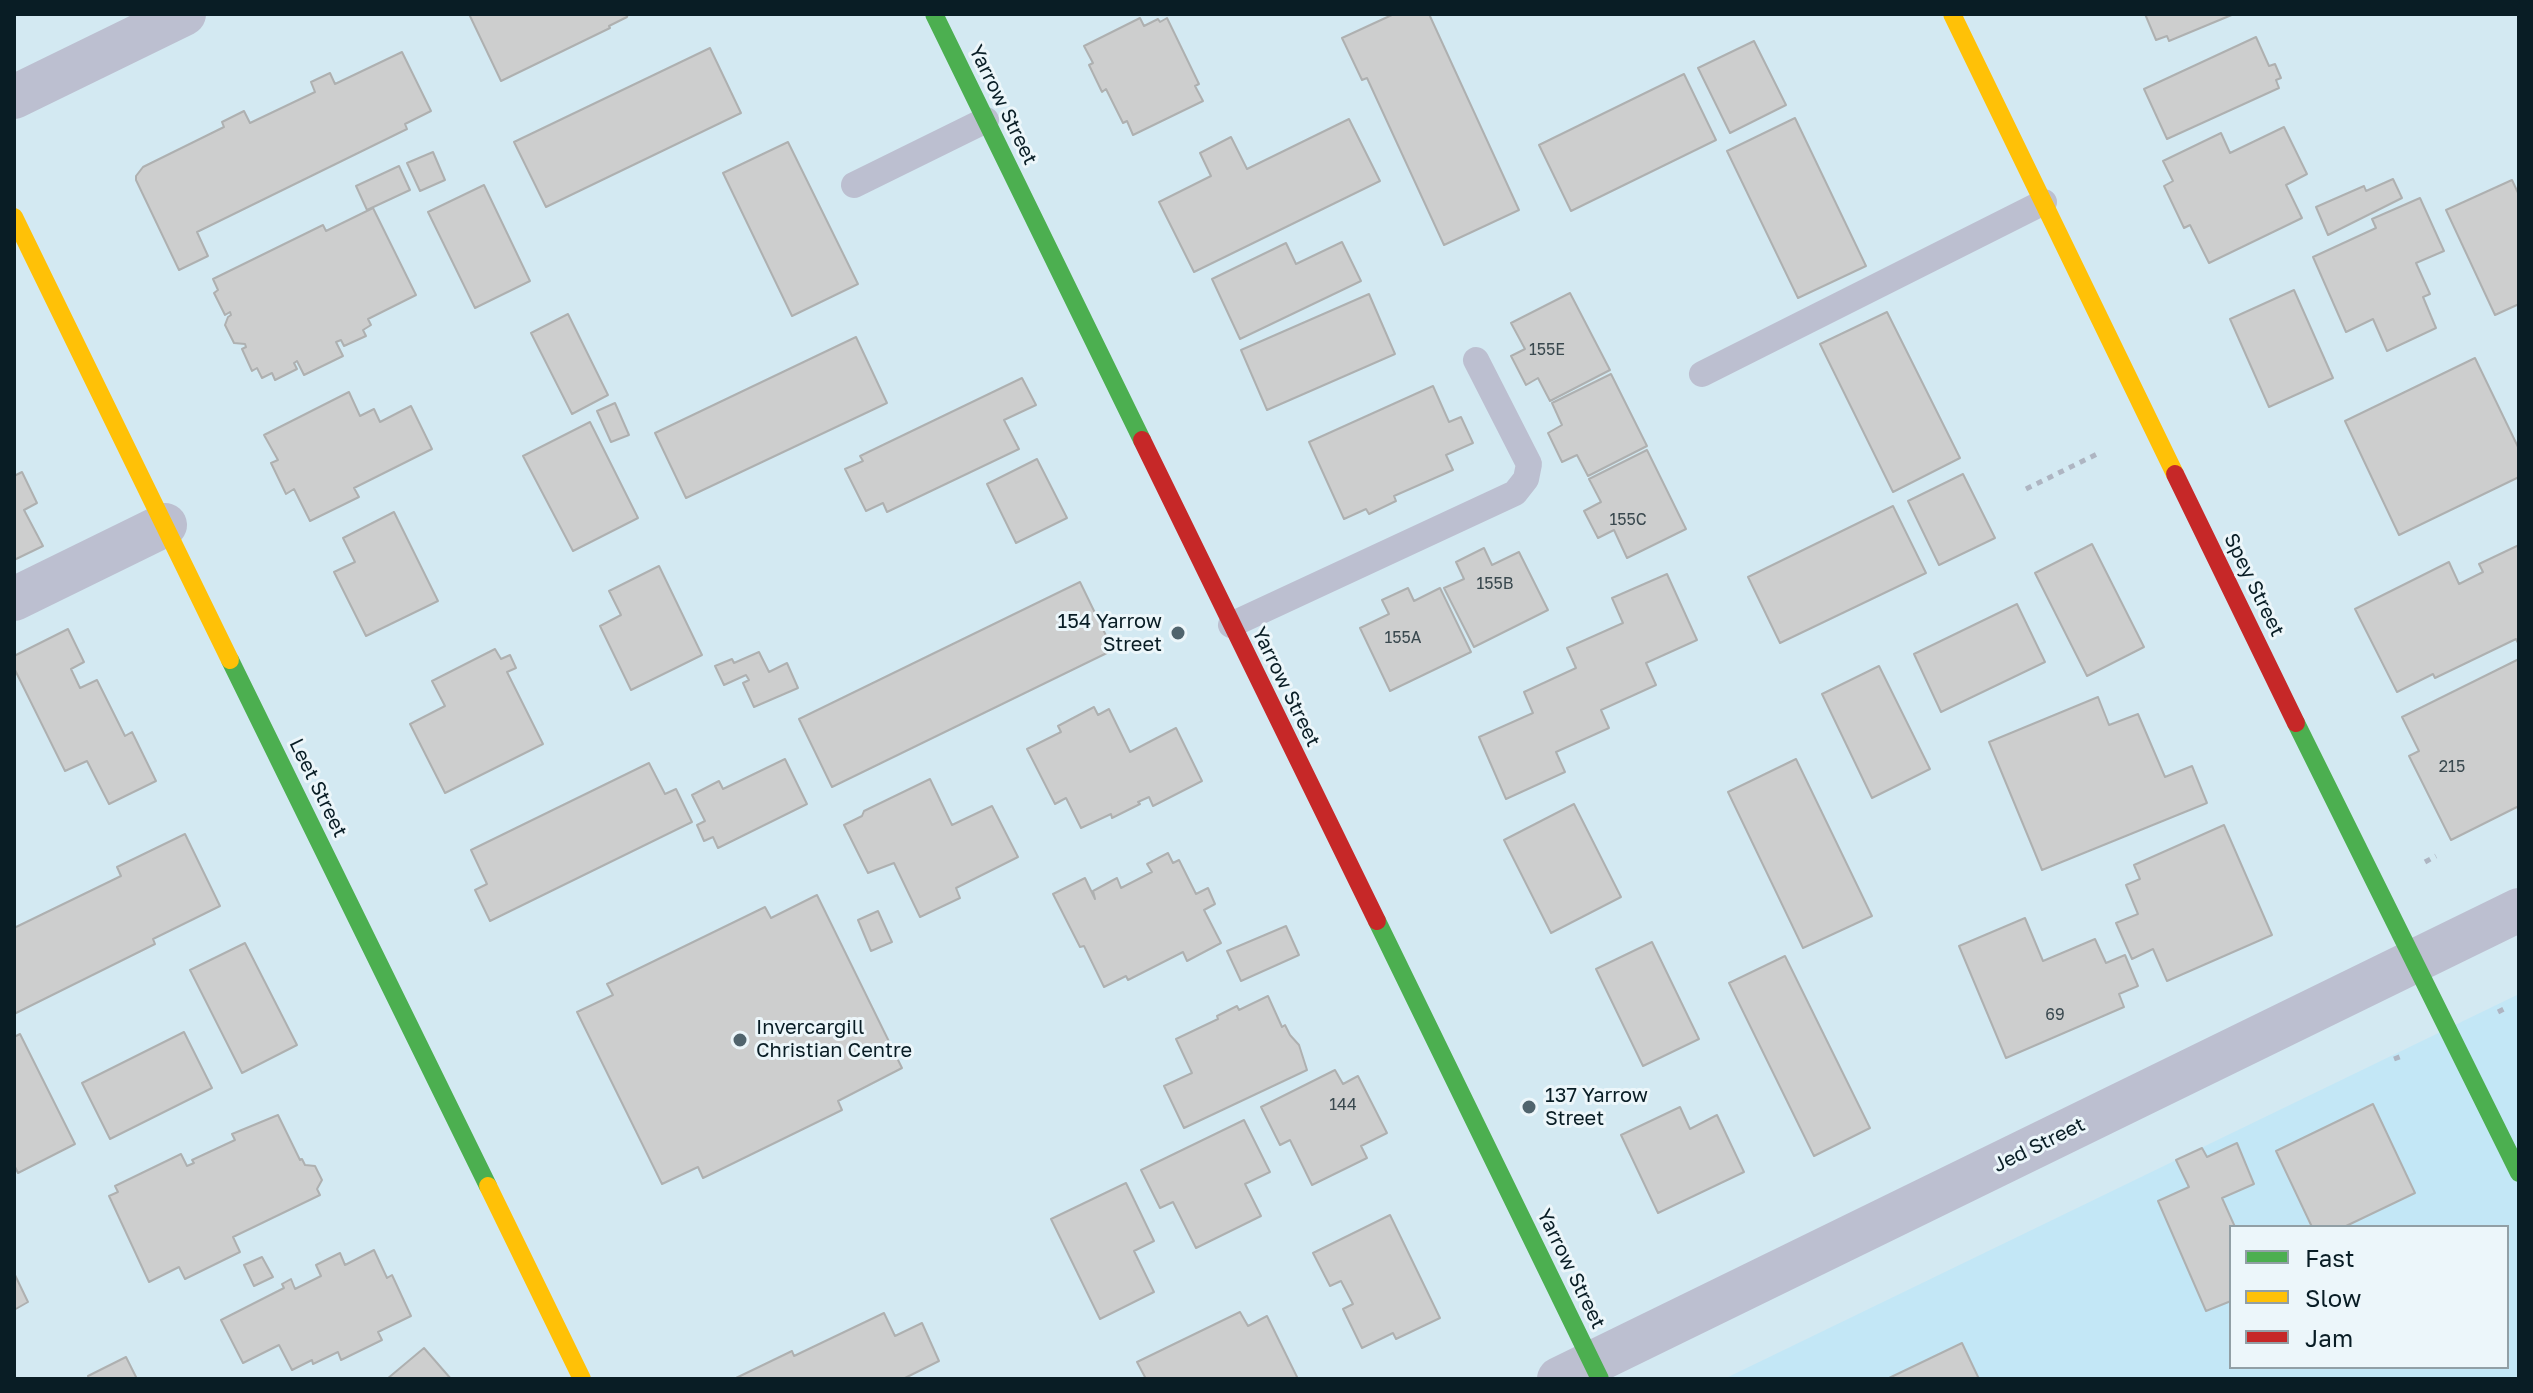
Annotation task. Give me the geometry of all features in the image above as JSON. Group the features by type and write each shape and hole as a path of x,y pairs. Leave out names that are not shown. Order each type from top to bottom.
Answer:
{"street":[{"path":"14,97 184,14"},
{"name":"Yarrow Street","path":"934,14 1231,625 1584,1373"},
{"name":"Spey Street","path":"1952,14 2519,1173"},
{"name":"Leet Street","path":"14,217 582,1379"},
{"path":"14,599 165,525"},
{"name":"Jed Street","path":"1584,1373 2519,910"}],"lane":[{"path":"854,185 986,120"},
{"path":"1702,374 2044,202"},
{"path":"1231,625 1515,493 1526,479 1529,464 1476,360"}],"path":[{"path":"2026,489 2097,454"},
{"path":"2425,862 2436,856"},
{"path":"2498,1012 2508,1007"},
{"path":"2394,1059 2402,1056"}],"shaded area":[{"path":"2519,994 2519,1379 1724,1379"}],"building":[{"path":"469,14 628,14 610,28 501,81"},
{"path":"1394,14 1429,14 1519,210 1444,245 1367,78 1362,80 1342,38"},
{"path":"2145,14 2234,14 2169,41 2167,36 2156,40"},
{"path":"1140,18 1144,26 1167,18 1199,84 1195,86 1203,101 1133,135 1127,121 1123,123 1106,89 1102,92 1084,46"},
{"path":"2256,37 2269,66 2275,64 2281,78 2276,80 2279,88 2167,139 2144,89"},
{"path":"1754,41 1786,105 1730,133 1698,68"},
{"path":"710,48 741,113 546,207 514,142"},
{"path":"402,52 431,111 405,124 407,129 197,232 208,256 179,270 136,180 143,167 224,127 222,122 244,111 250,123 315,92 311,82 330,73 335,84"},
{"path":"1684,74 1716,140 1571,211 1539,145"},
{"path":"1795,118 1866,266 1798,298 1727,151"},
{"path":"1349,119 1380,181 1194,272 1159,202 1211,176 1200,153 1231,137 1247,169"},
{"path":"2284,127 2307,174 2286,185 2302,218 2209,263 2190,225 2184,228 2164,186 2173,181 2163,161 2221,133 2230,153"},
{"path":"788,142 858,284 792,316 723,173"},
{"path":"433,152 445,180 420,191 407,163"},
{"path":"399,166 410,190 367,210 356,186"},
{"path":"2393,179 2402,198 2328,235 2316,207 2364,186 2366,191"},
{"path":"2512,180 2519,195 2519,304 2495,315 2446,210"},
{"path":"484,185 530,281 475,308 428,212"},
{"path":"2420,198 2444,251 2416,263 2430,294 2423,297 2436,328 2387,351 2373,319 2346,332 2313,257 2376,228 2372,219"},
{"path":"373,208 416,295 368,319 371,325 363,330 366,336 344,346 341,340 336,342 343,356 304,375 297,361 294,363 297,369 275,380 272,373 262,378 257,368 252,371 242,349 246,347 245,344 234,343 225,325 231,315 230,312 225,315 214,293 218,290 213,279 323,225 326,231"},
{"path":"1342,242 1361,281 1240,339 1212,279 1286,243 1296,264"},
{"path":"2294,290 2333,378 2269,407 2230,319"},
{"path":"1570,293 1610,370 1550,401 1538,378 1526,385 1511,356 1525,349 1511,323"},
{"path":"1369,294 1395,354 1267,410 1241,350"},
{"path":"1887,312 1960,458 1893,492 1820,344"},
{"path":"568,314 608,395 572,414 531,333"},
{"path":"856,337 887,403 686,498 655,433"},
{"path":"2475,358 2519,449 2519,477 2399,535 2345,421"},
{"path":"1611,374 1647,446 1588,476 1577,455 1562,462 1548,433 1562,425 1552,403"},
{"path":"1022,378 1036,405 1004,420 1019,449 887,512 883,503 866,511 845,469 863,461 860,456"},
{"path":"1433,386 1449,422 1461,417 1473,443 1446,455 1453,470 1394,496 1396,501 1369,514 1366,509 1344,519 1309,442"},
{"path":"349,392 360,416 374,409 380,422 411,406 432,449 354,488 359,497 310,521 294,489 286,494 271,463 278,460 264,435"},
{"path":"615,403 629,435 611,442 597,411"},
{"path":"590,422 638,518 573,551 523,456"},
{"path":"1647,450 1686,529 1627,558 1614,530 1598,538 1584,511 1601,502 1589,479"},
{"path":"1037,459 1067,518 1016,543 987,484"},
{"path":"22,472 37,503 24,510 43,546 14,560 14,476"},
{"path":"1963,474 1995,538 1939,565 1908,501"},
{"path":"1893,506 1926,573 1780,643 1748,577"},
{"path":"394,512 438,601 366,636 334,572 355,562 343,538"},
{"path":"2092,544 2144,647 2087,676 2035,573"},
{"path":"2519,545 2519,645 2516,639 2435,678 2433,674 2397,692 2355,609 2449,562 2459,584 2483,572 2479,564"},
{"path":"1484,548 1492,565 1519,552 1548,610 1474,647 1444,588 1464,579 1456,562"},
{"path":"659,566 702,655 631,690 600,626 621,615 609,591"},
{"path":"1667,574 1697,640 1646,663 1656,685 1601,710 1609,728 1556,752 1565,772 1506,799 1479,737 1533,713 1524,692 1576,668 1567,648 1623,623 1612,598"},
{"path":"1080,582 1113,650 832,787 799,719"},
{"path":"1408,588 1414,601 1440,588 1471,652 1390,691 1360,628 1389,614 1382,600"},
{"path":"2017,604 2045,662 1941,712 1914,654"},
{"path":"68,629 84,662 71,669 80,688 97,680 125,736 132,732 156,781 109,804 87,761 65,771 14,668 14,656"},
{"path":"495,649 501,659 510,655 516,668 507,672 543,744 445,793 410,724 445,706 432,681"},
{"path":"759,652 769,672 787,663 798,688 754,707 743,683 749,680 746,675 724,685 715,666 732,659 734,663"},
{"path":"2519,659 2519,806 2451,840 2409,756 2419,751 2402,717"},
{"path":"1879,666 1930,769 1872,798 1822,694"},
{"path":"2098,697 2109,725 2138,714 2165,777 2192,766 2207,803 2042,870 1989,742"},
{"path":"1094,707 1098,715 1109,709 1130,752 1176,728 1202,781 1153,806 1149,797 1112,818 1111,814 1081,828 1066,798 1055,804 1027,749 1061,732 1058,726"},
{"path":"785,759 807,804 718,848 713,837 704,841 697,825 705,821 692,795 719,781 723,789"},
{"path":"1796,759 1872,916 1803,948 1728,792"},
{"path":"649,763 665,794 676,789 692,822 490,921 475,890 487,884 471,850"},
{"path":"930,779 952,825 992,806 1018,857 956,888 960,898 920,917 894,863 868,873 844,825 862,816 864,811"},
{"path":"1574,804 1621,897 1551,933 1504,840"},
{"path":"2224,825 2272,935 2167,981 2153,949 2132,959 2116,923 2138,914 2126,885 2140,879 2134,865"},
{"path":"185,834 220,906 153,939 155,944 14,1014 14,928 121,876 117,867"},
{"path":"1168,853 1173,863 1179,860 1196,894 1208,888 1215,904 1204,910 1221,943 1187,961 1183,952 1128,980 1126,976 1104,987 1053,894 1085,878 1095,899 1093,891 1117,878 1121,888 1152,872 1147,864"},
{"name":"Invercargill Christian Centre","path":"817,895 902,1068 838,1101 842,1110 703,1178 698,1167 662,1184 577,1012 613,995 607,984 765,907 771,918"},
{"path":"878,911 892,942 871,951 858,920"},
{"path":"2025,918 2043,961 2095,939 2106,963 2125,955 2138,986 2119,994 2124,1007 2006,1058 1959,946"},
{"path":"1286,926 1299,955 1241,981 1227,951"},
{"path":"1652,942 1699,1039 1643,1066 1596,969"},
{"path":"245,943 297,1045 242,1073 190,970"},
{"path":"1785,956 1870,1128 1814,1156 1729,983"},
{"path":"1268,996 1282,1027 1285,1025 1299,1045 1307,1070 1184,1128 1164,1086 1192,1073 1176,1039 1237,1006 1239,1010"},
{"path":"184,1032 212,1088 110,1139 82,1083"},
{"path":"20,1034 75,1144 18,1173 14,1165 14,1037"},
{"path":"1335,1070 1343,1084 1358,1076 1387,1133 1361,1146 1367,1158 1312,1185 1290,1140 1280,1145 1261,1107"},
{"path":"2373,1104 2415,1193 2348,1225 2311,1225 2276,1151"},
{"path":"1680,1107 1690,1129 1717,1115 1744,1172 1658,1213 1621,1135"},
{"path":"278,1115 300,1160 305,1165 315,1166 322,1180 317,1189 320,1195 233,1237 240,1252 185,1279 179,1267 149,1282 109,1196 118,1192 115,1186 181,1154 187,1166 194,1163 192,1160 235,1140 232,1134"},
{"path":"1244,1120 1270,1172 1245,1184 1261,1216 1196,1248 1173,1202 1160,1208 1141,1170"},
{"path":"2237,1143 2254,1184 2222,1198 2234,1225 2229,1225 2229,1302 2206,1311 2158,1201 2189,1187 2176,1160 2202,1148 2207,1157"},
{"path":"1126,1183 1154,1241 1134,1251 1154,1292 1100,1319 1051,1219"},
{"path":"1390,1215 1440,1318 1396,1339 1393,1333 1362,1348 1343,1309 1353,1304 1341,1281 1330,1286 1313,1253"},
{"path":"374,1250 387,1278 392,1275 411,1316 378,1332 382,1340 341,1360 338,1352 292,1370 279,1345 243,1363 221,1320 284,1288 282,1284 291,1279 295,1289 321,1276 316,1265 340,1253 345,1265"},
{"path":"262,1257 273,1277 254,1286 244,1265"},
{"path":"14,1273 28,1302 14,1310"},
{"path":"1240,1312 1248,1326 1267,1316 1298,1379 1146,1379 1137,1362"},
{"path":"884,1313 895,1336 922,1323 939,1361 903,1379 734,1379 792,1351 794,1356"},
{"path":"1962,1343 1979,1379 1887,1379"},
{"path":"424,1348 451,1379 387,1379"},
{"path":"126,1357 137,1379 89,1379 88,1376"}],"traffic: fast":[{"path":"934,14 1142,440"},
{"path":"230,660 488,1186"},
{"path":"2296,723 2519,1173"},
{"path":"1377,921 1600,1379"}],"traffic: slow":[{"path":"1952,14 2175,474"},
{"path":"14,217 230,660"},
{"path":"488,1186 582,1379"}],"traffic: jam":[{"path":"1142,440 1377,921"},
{"path":"2175,474 2296,723"}],"place":[{"name":"154 Yarrow Street","path":"1178,633"},
{"name":"Invercargill Christian Centre","path":"740,1040"},
{"name":"137 Yarrow Street","path":"1529,1107"}]}
